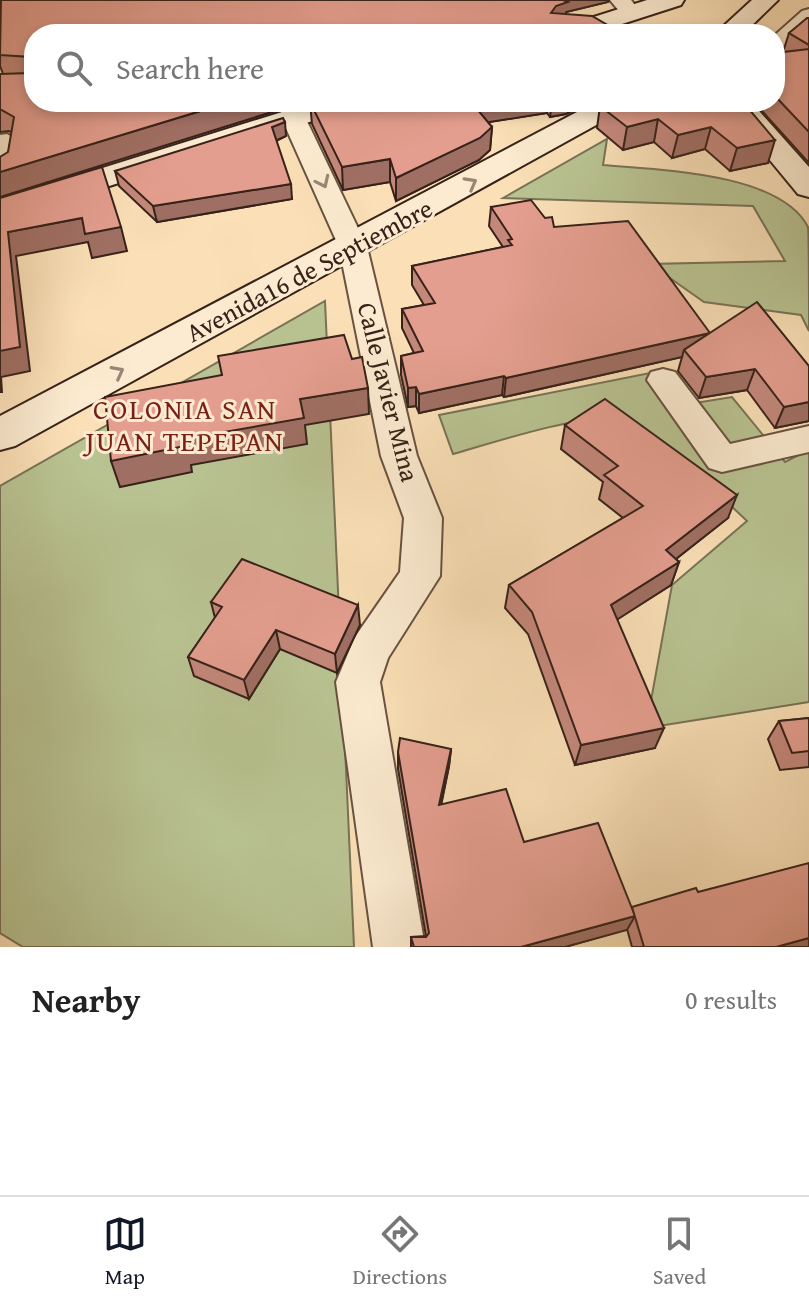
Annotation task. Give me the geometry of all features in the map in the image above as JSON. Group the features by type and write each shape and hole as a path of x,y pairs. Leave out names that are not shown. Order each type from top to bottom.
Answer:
{"main road":[{"path":"739,24 766,0"},
{"path":"587,24 626,6 668,10"},
{"path":"0,211 310,112"},
{"name":"Avenida16 de Septiembre","path":"0,435 599,112"},
{"path":"745,112 809,187"}],"street":[{"path":"785,37 809,15"},
{"name":"Calle Javier Mina","path":"293,117 353,247 399,456 423,518 420,576 370,650 358,682 399,947"},
{"path":"0,174 7,141"},
{"path":"663,380 722,459 809,439"}],"green space":[{"path":"607,139 603,165 715,177 772,195 793,209 808,227 809,331 801,315 704,302 650,264 785,261 753,206 503,198"},
{"path":"325,301 354,947 23,947 0,933 0,486"},
{"path":"650,373 689,404 732,397 785,462 809,450 809,702 646,728 672,585 747,521 684,462 630,427 609,420 578,421 453,454 439,415"}],"building":[{"path":"1,0 563,0 568,2 556,6 551,13 592,16 606,24 24,24 24,57 0,55"},
{"path":"809,18 809,45 789,33"},
{"path":"809,49 809,132 785,107 785,52"},
{"path":"24,73 24,112 197,112 0,172 0,157 8,152 14,117 0,109 0,74"},
{"path":"315,112 480,112 492,127 480,138 396,178 390,159 342,167"},
{"path":"608,112 751,112 775,140 737,148 711,127 678,135 658,119 627,127"},
{"path":"283,118 285,122 272,127 291,184 153,206 115,171"},
{"path":"102,167 121,227 85,234 82,218 8,232 20,347 0,351 0,198"},
{"path":"531,200 545,218 552,217 554,227 628,221 710,333 419,394 416,387 408,388 401,356 423,351 402,309 435,303 412,266 512,245 508,240 512,239 491,207"},
{"path":"757,302 809,366 809,402 784,407 755,369 706,377 684,350"},
{"path":"344,335 352,359 362,357 368,388 300,399 304,418 184,439 185,446 111,461 105,397 222,375 218,356"},
{"path":"605,399 737,495 666,550 679,562 611,605 664,728 581,745 532,612 509,585 643,506 604,475 618,466 565,425"},
{"path":"242,559 358,605 335,654 276,630 244,680 188,657 222,607 211,602"},
{"path":"809,718 809,751 792,753 779,721"},
{"path":"400,738 451,749 439,805 506,789 524,842 598,823 635,916 521,947 414,947 411,937 426,937 429,933 398,752"},
{"path":"809,863 809,938 776,947 644,947 632,907 696,888 698,892"}],"district":[{"name":"COLONIA SAN JUAN TEPEPAN","path":"185,424"}]}
